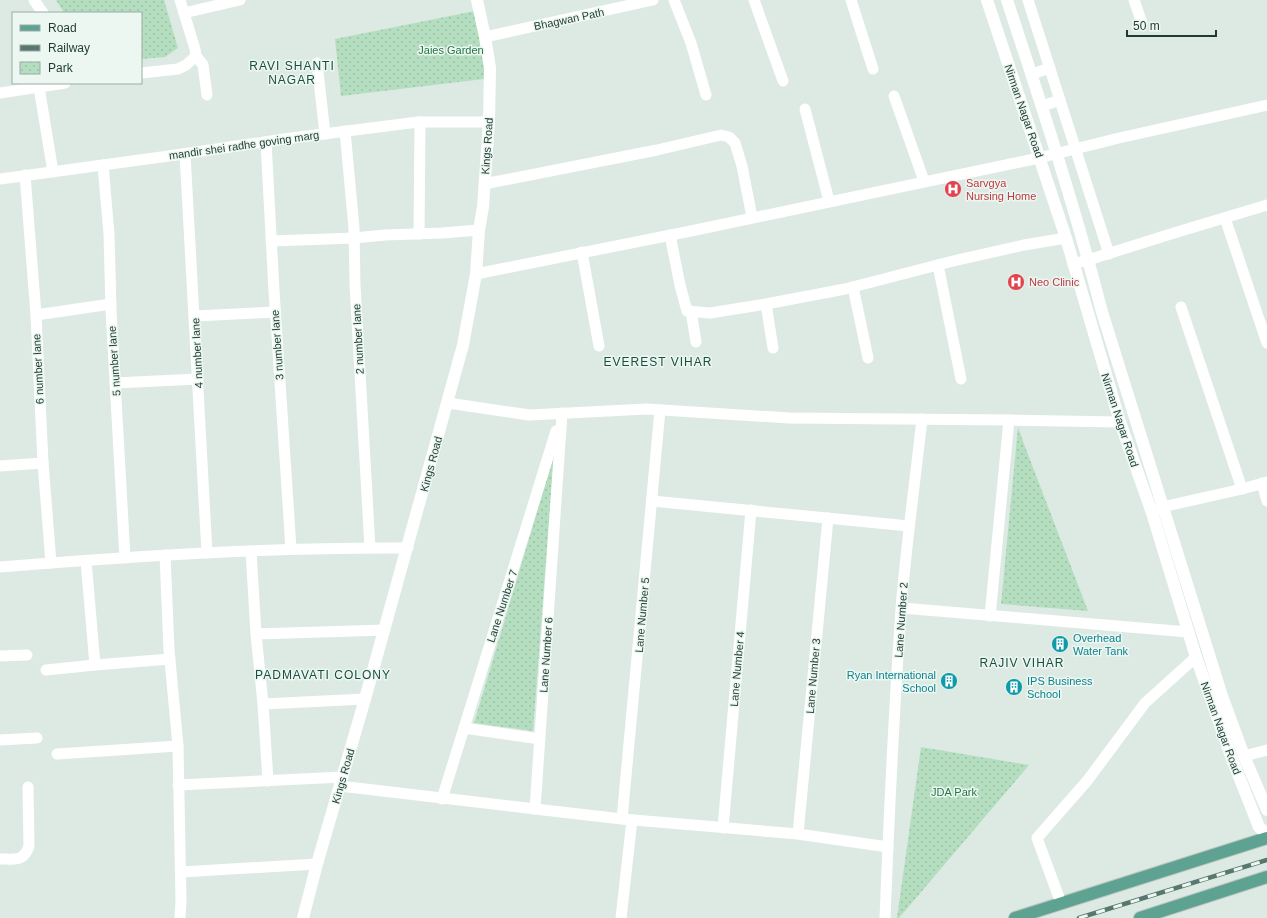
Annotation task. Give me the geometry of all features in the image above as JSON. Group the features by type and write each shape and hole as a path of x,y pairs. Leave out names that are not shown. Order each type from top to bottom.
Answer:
{"main road":[{"path":"1015,918 1267,838"},
{"path":"1140,918 1267,878"}],"street":[{"path":"34,0 42,12"},
{"path":"180,0 196,56 203,65 207,95"},
{"path":"184,13 240,0"},
{"name":"Kings Road","path":"303,918 316,864 385,630 463,345 476,274 479,230 483,207 489,122 490,68 486,37 476,0"},
{"name":"Bhagwan Path","path":"486,37 653,0"},
{"path":"674,0 691,43 706,95"},
{"path":"754,0 783,81"},
{"path":"852,0 873,69"},
{"name":"Nirman Nagar Road","path":"986,0 1066,238 1120,422 1152,513 1196,658 1234,766 1259,827 1267,834"},
{"name":"Nirman Nagar Road","path":"1007,0 1057,153 1102,312 1222,696 1244,756 1267,810"},
{"path":"1028,0 1109,254"},
{"path":"1134,0 1142,23"},
{"path":"142,73 178,69 186,65 196,56"},
{"path":"317,63 325,134"},
{"path":"1032,74 1050,68"},
{"path":"0,92 58,84"},
{"path":"39,87 53,172"},
{"path":"894,96 924,181"},
{"path":"1042,106 1060,100"},
{"path":"476,274 1039,158 1076,148 1267,105"},
{"path":"805,109 829,201"},
{"path":"419,234 420,122"},
{"name":"mandir shei radhe goving marg","path":"0,179 420,122 489,122"},
{"name":"2 number lane","path":"345,131 354,238 370,548"},
{"path":"484,184 657,150 721,135 728,137 735,143 742,166 752,217"},
{"name":"3 number lane","path":"266,142 275,312 291,548"},
{"name":"4 number lane","path":"186,154 207,553"},
{"name":"5 number lane","path":"103,165 109,234 110,304 125,558"},
{"name":"6 number lane","path":"25,175 36,315 43,463 51,563"},
{"path":"1073,264 1267,205"},
{"path":"1225,218 1264,323 1267,342"},
{"path":"271,241 354,238 479,230"},
{"path":"670,235 686,311 710,312 766,304 853,287 1024,245 1066,238"},
{"path":"582,252 598,346"},
{"path":"938,265 961,379"},
{"path":"853,287 868,358"},
{"path":"36,315 110,304"},
{"path":"766,304 773,348"},
{"path":"1180,307 1242,489"},
{"path":"691,311 696,342"},
{"path":"195,316 275,312"},
{"path":"115,383 198,379"},
{"path":"448,403 529,415 660,410 789,418 1120,422"},
{"name":"Lane Number 5","path":"621,918 627,820 660,410"},
{"name":"Lane Number 7","path":"442,798 562,413"},
{"name":"Lane Number 6","path":"535,809 562,413"},
{"name":"Lane Number 2","path":"885,918 902,608 922,419"},
{"path":"990,616 1009,420"},
{"path":"0,466 43,463"},
{"path":"1152,513 1162,507 1264,483 1267,501"},
{"path":"652,501 910,526"},
{"name":"Lane Number 4","path":"723,828 751,510"},
{"name":"Lane Number 3","path":"798,834 828,518"},
{"path":"0,568 165,555 291,548 408,548"},
{"path":"252,551 256,634 263,704 268,781"},
{"path":"165,555 170,659 178,746 181,872 180,918"},
{"path":"86,561 95,665"},
{"path":"902,608 1188,632"},
{"path":"256,634 385,630"},
{"path":"0,656 27,655"},
{"path":"1061,903 1037,838 1087,781 1145,703 1196,658"},
{"path":"46,670 170,659"},
{"path":"263,704 365,699"},
{"path":"464,728 540,738"},
{"path":"0,740 37,738"},
{"path":"57,754 178,746"},
{"path":"1244,756 1267,750"},
{"path":"178,785 268,781 341,782 442,798 627,820 798,834 888,847"},
{"path":"0,859 18,859 23,856 29,846 28,786"},
{"path":"181,872 316,864"}],"green space":[{"path":"56,0 164,0 178,48 165,57 142,59 142,12 63,12"},
{"name":"Jaies Garden","path":"485,9 486,42 484,79 341,96 335,39"},
{"path":"1018,427 1024,444 1088,611 1001,604"},
{"path":"554,455 533,731 474,723"},
{"name":"JDA Park","path":"921,747 1029,765 899,918 897,918"}],"railway":[{"path":"1079,918 1267,860"}],"place":[{"name":"Sarvgya Nursing Home","path":"953,189"},
{"name":"Neo Clinic","path":"1016,282"},
{"name":"Overhead Water Tank","path":"1060,644"},
{"name":"Ryan International School","path":"949,681"},
{"name":"IPS Business School","path":"1014,687"}],"district":[{"name":"RAVI SHANTI NAGAR","path":"292,73"},
{"name":"EVEREST VIHAR","path":"658,362"},
{"name":"RAJIV VIHAR","path":"1022,663"},
{"name":"PADMAVATI COLONY","path":"323,675"}]}
